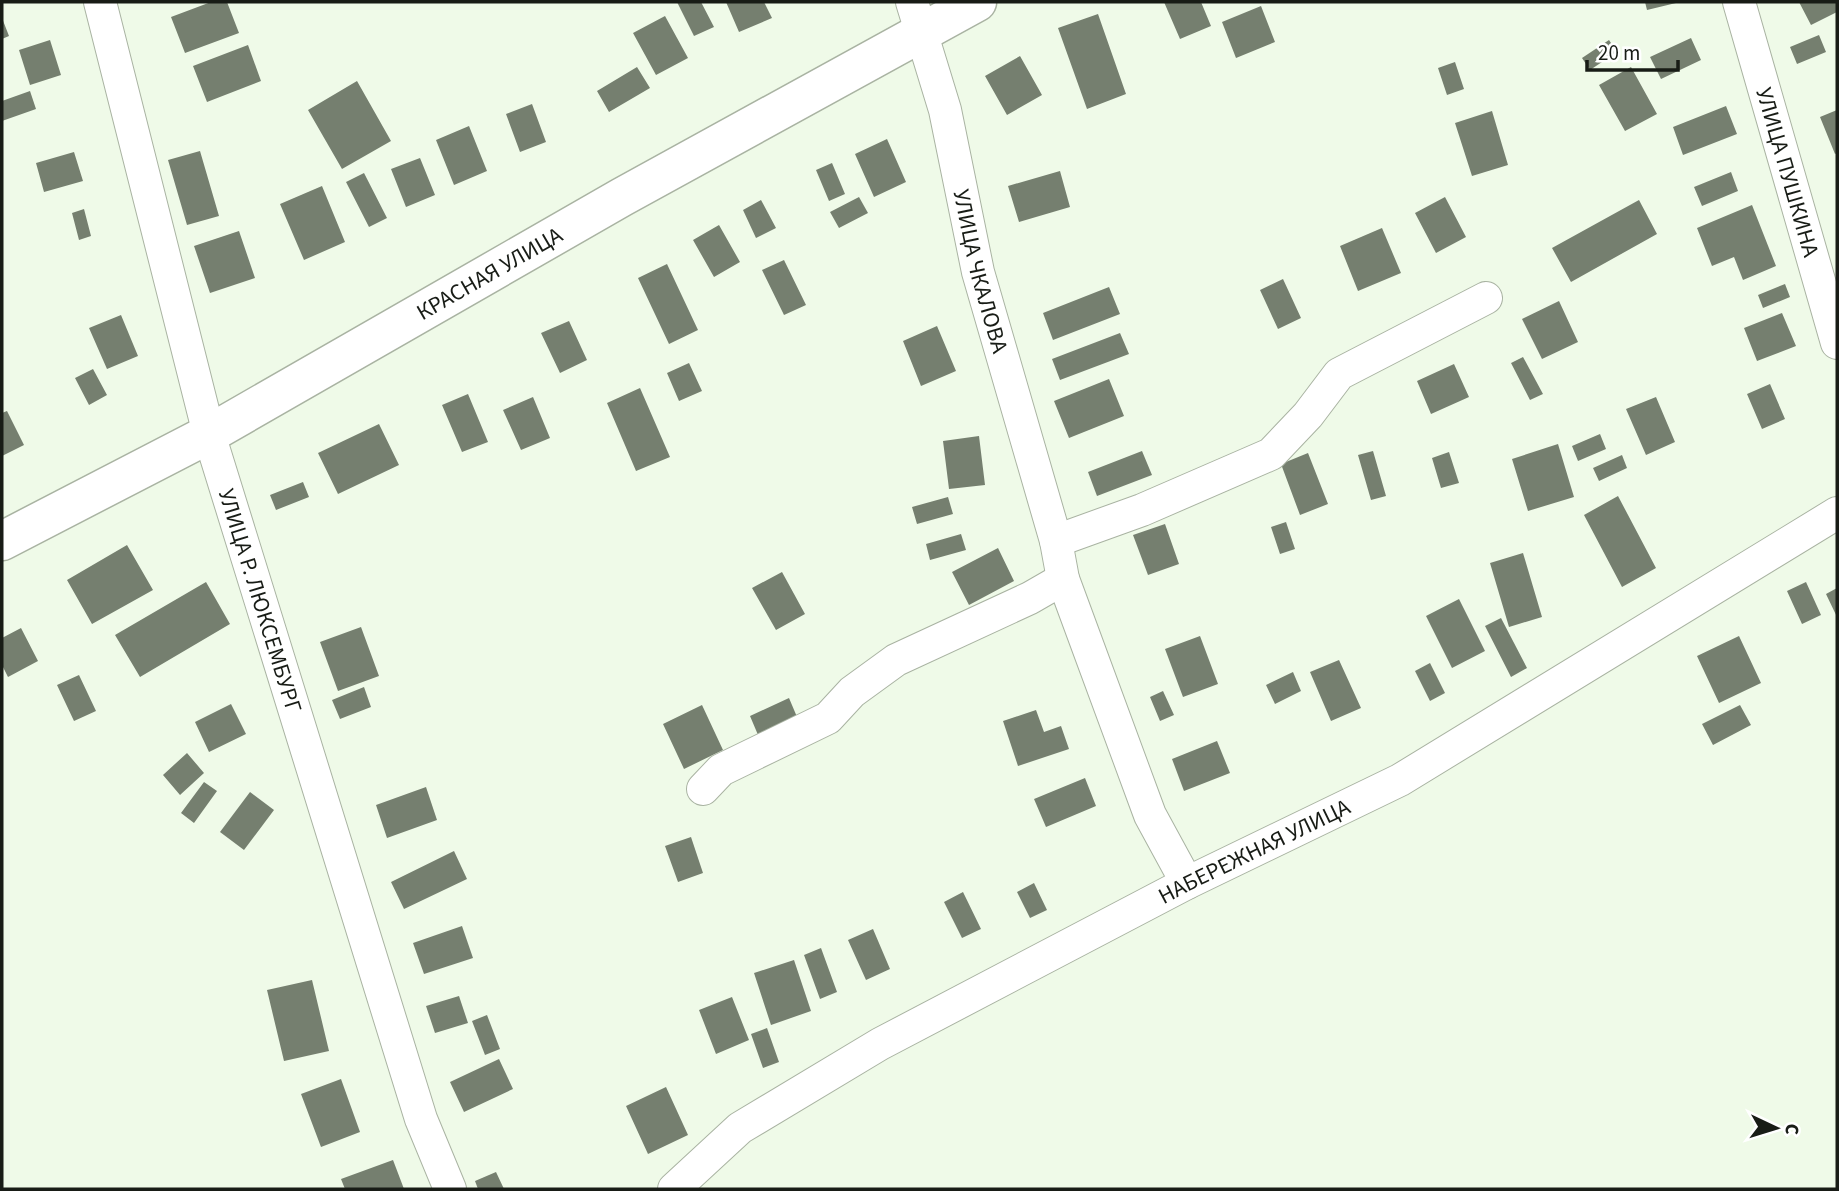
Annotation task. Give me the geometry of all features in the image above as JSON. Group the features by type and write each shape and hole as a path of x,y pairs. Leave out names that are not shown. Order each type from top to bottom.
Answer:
{"main road":[{"name":"КРАСНАЯ УЛИЦА","path":"2,541 209,434 610,204 916,18 977,2"}],"street":[{"name":"УЛИЦА Р. ЛЮКСЕМБУРГ","path":"100,2 209,434 421,1119 450,1189"},
{"name":"УЛИЦА ПУШКИНА","path":"1739,2 1837,343"},
{"name":"УЛИЦА ЧКАЛОВА","path":"916,18 945,110 978,272 1056,541 1063,579 1150,815 1187,883"},
{"path":"1056,541 1142,510 1271,454 1308,415 1339,374 1486,298"},
{"name":"НАБЕРЕЖНАЯ УЛИЦА","path":"674,1189 740,1128 880,1044 1187,883 1400,780 1837,513"},
{"path":"703,789 721,770 828,719 852,692 897,660 1030,598 1063,579"}],"building":[{"path":"211,2 227,2 239,33 185,53 171,17"},
{"path":"677,2 701,2 714,27 694,36"},
{"path":"726,2 764,2 772,18 739,32"},
{"path":"1164,2 1201,2 1211,26 1180,39"},
{"path":"1645,2 1676,2 1676,3 1647,10"},
{"path":"1799,2 1837,2 1837,12 1811,25"},
{"path":"1261,6 1275,42 1236,58 1222,22"},
{"path":"1098,14 1126,94 1087,109 1058,28"},
{"path":"665,16 688,58 656,75 633,33"},
{"path":"2,18 9,36 2,39"},
{"path":"1819,35 1826,52 1797,64 1790,47"},
{"path":"1691,38 1701,60 1661,79 1650,57"},
{"path":"50,40 61,75 30,85 19,50"},
{"path":"1609,40 1617,52 1590,70 1582,58"},
{"path":"248,45 261,81 207,102 193,66"},
{"path":"1020,56 1042,95 1007,115 985,76"},
{"path":"1455,62 1464,89 1447,95 1438,68"},
{"path":"637,67 650,88 609,112 597,91"},
{"path":"1631,67 1657,114 1625,131 1599,85"},
{"path":"357,81 391,141 342,169 308,110"},
{"path":"30,91 36,109 2,121 2,101"},
{"path":"532,104 546,142 520,152 506,114"},
{"path":"1726,106 1737,134 1683,155 1673,127"},
{"path":"1837,110 1837,153 1835,154 1820,117"},
{"path":"1492,111 1508,165 1472,176 1455,123"},
{"path":"469,126 487,171 454,185 436,140"},
{"path":"887,139 906,182 874,197 855,154"},
{"path":"200,151 219,216 187,225 168,160"},
{"path":"74,152 83,181 44,192 36,163"},
{"path":"420,158 435,195 406,207 391,169"},
{"path":"832,163 845,194 829,201 816,170"},
{"path":"1060,171 1070,207 1019,222 1008,186"},
{"path":"1731,172 1738,191 1702,206 1694,187"},
{"path":"364,173 387,218 369,227 346,182"},
{"path":"322,186 345,242 304,260 280,204"},
{"path":"859,197 868,213 839,228 830,212"},
{"path":"1445,197 1466,237 1436,253 1415,213"},
{"path":"761,200 776,228 756,238 743,210"},
{"path":"1639,200 1657,234 1571,282 1552,248"},
{"path":"1752,205 1776,266 1743,280 1734,257 1712,266 1697,228"},
{"path":"84,209 91,236 79,240 72,213"},
{"path":"719,225 740,262 714,277 693,240"},
{"path":"1382,228 1401,273 1358,291 1340,246"},
{"path":"239,231 255,278 210,293 194,246"},
{"path":"784,260 806,305 784,315 762,270"},
{"path":"667,264 698,330 669,344 638,278"},
{"path":"1283,279 1301,318 1278,329 1260,290"},
{"path":"1785,284 1790,297 1763,308 1758,295"},
{"path":"1109,287 1120,314 1053,340 1043,313"},
{"path":"1559,301 1578,342 1542,359 1522,319"},
{"path":"1782,313 1796,346 1757,361 1744,328"},
{"path":"121,315 138,356 107,369 89,328"},
{"path":"569,321 587,360 560,373 541,333"},
{"path":"937,326 956,371 921,386 903,341"},
{"path":"1120,333 1129,354 1060,380 1052,359"},
{"path":"1523,357 1543,394 1530,400 1511,363"},
{"path":"689,363 702,391 679,401 667,373"},
{"path":"1454,364 1469,397 1431,414 1417,381"},
{"path":"93,369 107,395 89,405 75,378"},
{"path":"1109,379 1124,416 1069,438 1054,401"},
{"path":"1770,384 1785,419 1762,429 1747,394"},
{"path":"640,388 670,457 636,471 607,403"},
{"path":"468,394 488,442 462,452 442,405"},
{"path":"533,397 550,438 521,450 503,410"},
{"path":"1656,397 1675,442 1646,455 1626,409"},
{"path":"7,411 24,445 2,456 2,413"},
{"path":"379,424 399,465 338,494 318,453"},
{"path":"1600,434 1606,449 1578,461 1572,446"},
{"path":"979,436 985,485 949,489 943,441"},
{"path":"1558,444 1574,497 1528,511 1512,459"},
{"path":"1142,451 1152,475 1097,496 1088,472"},
{"path":"1373,451 1386,496 1371,500 1358,455"},
{"path":"1449,452 1459,483 1441,488 1432,458"},
{"path":"1308,453 1328,504 1300,515 1281,464"},
{"path":"1622,455 1627,468 1599,481 1593,468"},
{"path":"303,482 309,497 276,510 270,495"},
{"path":"1618,496 1656,568 1622,587 1584,515"},
{"path":"948,497 953,514 917,524 912,507"},
{"path":"1286,522 1295,549 1280,554 1271,527"},
{"path":"1165,524 1179,564 1148,575 1133,535"},
{"path":"961,534 966,550 930,560 926,544"},
{"path":"127,545 153,590 92,624 67,580"},
{"path":"998,548 1014,581 969,605 952,572"},
{"path":"1523,553 1542,617 1509,627 1490,563"},
{"path":"782,572 805,614 776,630 752,588"},
{"path":"206,582 230,624 140,677 115,635"},
{"path":"1806,582 1821,615 1802,624 1787,591"},
{"path":"1837,588 1837,617 1826,594"},
{"path":"1459,599 1485,651 1452,668 1426,616"},
{"path":"1501,618 1527,668 1511,677 1485,626"},
{"path":"361,627 379,676 338,691 320,642"},
{"path":"21,628 38,661 8,677 2,665 2,638"},
{"path":"1200,636 1218,684 1183,697 1165,649"},
{"path":"1739,636 1761,683 1719,703 1697,656"},
{"path":"1339,660 1361,708 1331,721 1310,672"},
{"path":"1430,663 1445,693 1430,701 1415,671"},
{"path":"1293,672 1301,691 1275,704 1266,685"},
{"path":"79,675 96,711 74,721 57,685"},
{"path":"364,687 371,707 340,719 332,700"},
{"path":"1163,691 1174,715 1160,721 1150,697"},
{"path":"789,698 800,724 761,742 750,716"},
{"path":"231,704 246,734 209,752 195,722"},
{"path":"702,705 723,750 684,769 663,724"},
{"path":"1740,705 1751,725 1713,745 1702,724"},
{"path":"1036,710 1044,732 1061,726 1069,749 1018,766 1003,721"},
{"path":"1217,741 1230,773 1184,791 1172,759"},
{"path":"187,753 204,773 180,795 163,775"},
{"path":"1085,778 1096,806 1046,827 1034,799"},
{"path":"204,782 217,791 194,823 181,813"},
{"path":"426,787 437,820 387,838 376,805"},
{"path":"250,792 274,810 244,850 220,832"},
{"path":"691,837 703,873 678,882 665,846"},
{"path":"454,851 467,879 404,909 391,882"},
{"path":"1034,883 1047,910 1030,918 1017,892"},
{"path":"963,892 981,929 962,938 944,902"},
{"path":"462,926 473,958 424,974 413,943"},
{"path":"873,929 890,969 866,980 848,940"},
{"path":"821,948 837,992 820,999 804,955"},
{"path":"794,960 811,1011 771,1025 754,973"},
{"path":"312,980 329,1051 284,1061 267,990"},
{"path":"459,996 468,1023 435,1033 426,1006"},
{"path":"732,997 749,1040 716,1054 699,1010"},
{"path":"487,1015 500,1049 485,1055 472,1021"},
{"path":"767,1028 779,1062 763,1068 751,1034"},
{"path":"499,1059 513,1089 464,1112 450,1082"},
{"path":"341,1079 360,1132 321,1147 301,1094"},
{"path":"666,1087 688,1135 648,1154 626,1106"},
{"path":"393,1160 404,1189 345,1189 341,1179"},
{"path":"496,1172 504,1189 478,1189 475,1181"}]}
